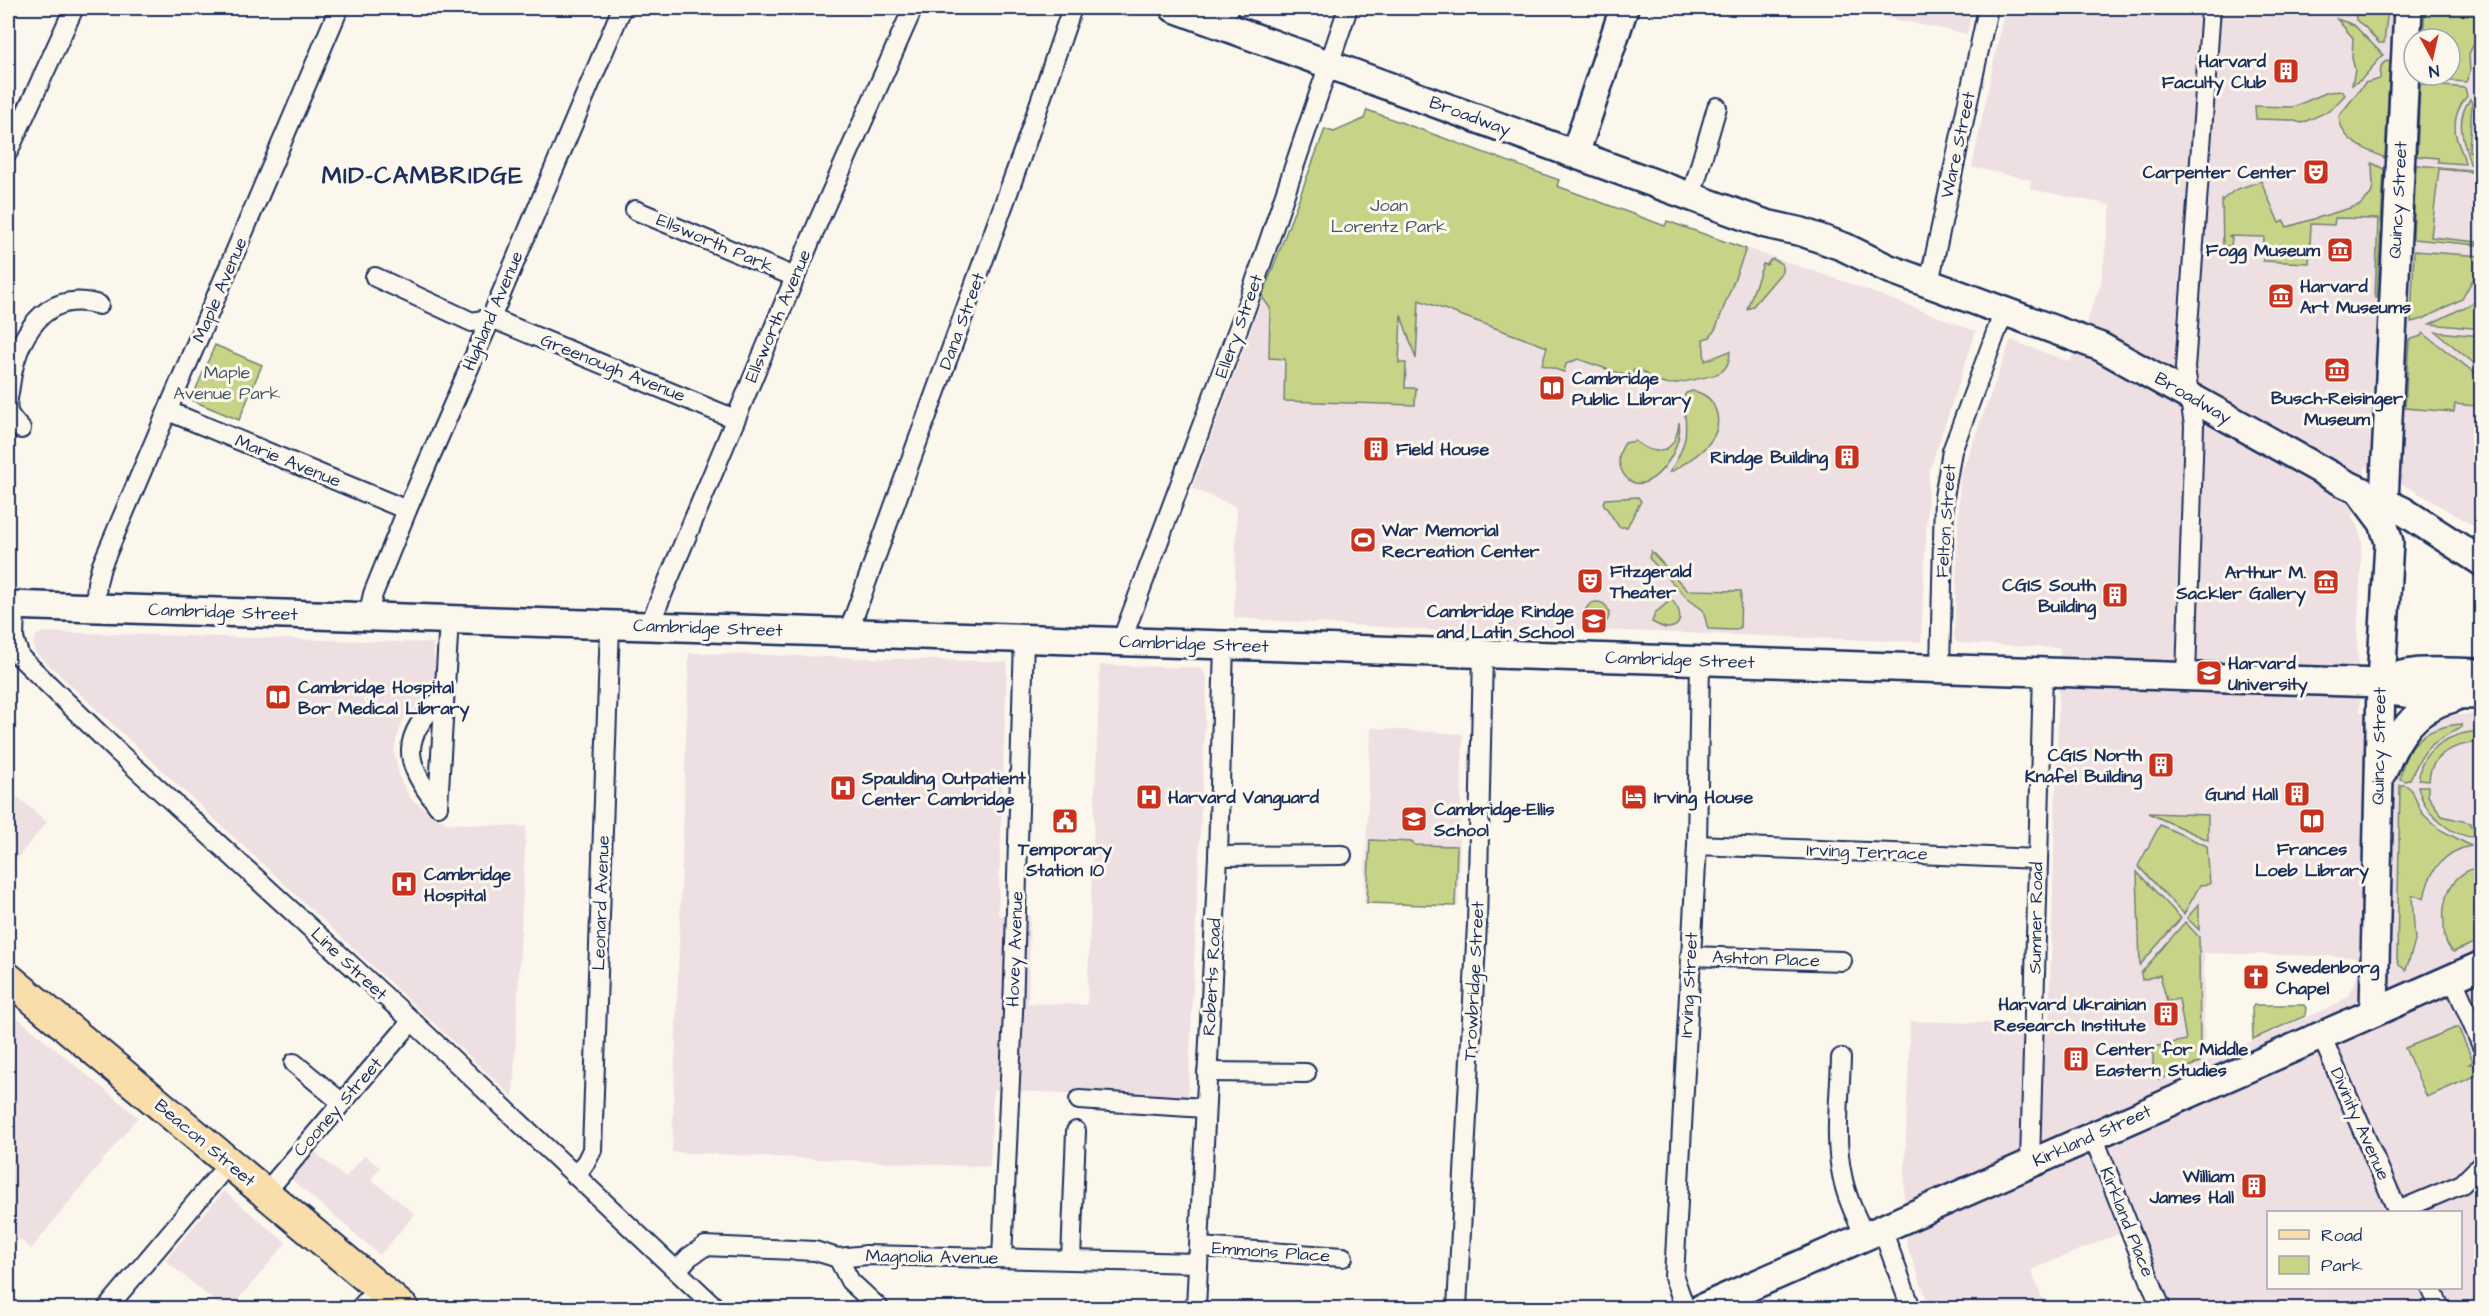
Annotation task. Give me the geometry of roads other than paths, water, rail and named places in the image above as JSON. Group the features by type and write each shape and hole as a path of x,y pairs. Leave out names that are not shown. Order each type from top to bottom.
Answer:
{"main road":[{"name":"Broadway","path":"1174,8 1226,16 1330,65 1766,224 1798,245 1821,255 1859,265 1887,268 2101,347 2358,490 2403,511 2481,562"},
{"path":"1575,154 1624,8"},
{"name":"Quincy Street","path":"2384,501 2408,8"},
{"name":"Quincy Street","path":"2358,490 2383,523 2388,537 2380,683 2374,1011"},
{"name":"Cambridge Street","path":"11,605 2380,683 2406,693 2478,688"},
{"path":"2379,789 2394,745 2413,719 2441,701 2478,688"},
{"name":"Kirkland Street","path":"1702,1308 2481,965"},
{"name":"Beacon Street","path":"8,978 265,1193 369,1298 403,1308"}],"street":[{"path":"8,152 74,8"},
{"name":"Maple Avenue","path":"95,608 99,572 339,8"},
{"name":"Highland Avenue","path":"368,616 373,594 407,510 622,8"},
{"name":"Ellsworth Avenue","path":"649,626 795,277 913,8"},
{"name":"Dana Street","path":"848,633 1025,146 1072,8"},
{"name":"Ellery Street","path":"1121,642 1250,297 1348,8"},
{"name":"Ware Street","path":"1929,283 1988,8"},
{"path":"2187,677 2194,425 2185,368 2211,8"},
{"path":"1691,197 1717,107"},
{"name":"Ellsworth Park","path":"635,210 795,277"},
{"path":"375,277 472,322 491,318"},
{"path":"21,429 8,410 12,374 20,346 38,318 55,307 73,301 86,301 99,305"},
{"name":"Felton Street","path":"1940,669 1946,475 1952,451 2004,310"},
{"name":"Greenough Avenue","path":"491,318 735,419"},
{"name":"Marie Avenue","path":"168,411 407,510"},
{"name":"Line Street","path":"11,605 14,639 20,657 118,752 412,1022 676,1270 704,1304"},
{"path":"444,696 430,709 418,726 411,742 410,757 422,784 438,806 449,619"},
{"name":"Leonard Avenue","path":"576,1176 592,1150 610,624"},
{"name":"Hovey Avenue","path":"1002,1258 1013,1012 1024,639"},
{"name":"Roberts Road","path":"1196,1308 1218,855 1224,645"},
{"name":"Trowbridge Street","path":"1457,1308 1476,944 1483,654"},
{"name":"Irving Street","path":"1685,1308 1674,1276 1697,845 1700,660"},
{"name":"Sumner Road","path":"2030,1164 2043,672"},
{"name":"Irving Terrace","path":"1697,845 2038,859"},
{"path":"1218,855 1342,855"},
{"name":"Ashton Place","path":"1690,956 1842,962"},
{"path":"2452,977 2481,1046"},
{"name":"Cooney Street","path":"265,1193 412,1022"},
{"name":"Divinity Avenue","path":"2321,1035 2398,1211"},
{"path":"1840,1058 1839,1154 1846,1192 1873,1233 1911,1308"},
{"path":"294,1063 341,1102"},
{"path":"1207,1072 1306,1073"},
{"path":"1079,1100 1205,1108"},
{"path":"1071,1260 1076,1131"},
{"name":"Kirkland Place","path":"2093,1136 2162,1308"},
{"path":"107,1308 229,1163"},
{"path":"2400,1211 2462,1184 2481,1164"},
{"name":"Magnolia Avenue","path":"676,1270 705,1246 815,1251 838,1258 867,1255 1071,1260 1198,1255"},
{"name":"Emmons Place","path":"1198,1255 1343,1257"},
{"path":"838,1258 850,1281 879,1308"},
{"path":"2432,1289 2440,1308"}],"place":[{"name":"Harvard Faculty Club","path":"2286,71"},
{"name":"Carpenter Center","path":"2316,172"},
{"name":"Fogg Museum","path":"2340,250"},
{"name":"Harvard Art Museums","path":"2281,296"},
{"name":"Busch-Reisinger Museum","path":"2337,370"},
{"name":"Cambridge Public Library","path":"1552,388"},
{"name":"Field House","path":"1376,449"},
{"name":"Rindge Building","path":"1847,457"},
{"name":"War Memorial Recreation Center","path":"1363,540"},
{"name":"Fitzgerald Theater","path":"1590,581"},
{"name":"Arthur M. Sackler Gallery","path":"2326,582"},
{"name":"CGIS South Building","path":"2115,595"},
{"name":"Cambridge Rindge and Latin School","path":"1594,621"},
{"name":"Harvard University","path":"2209,673"},
{"name":"Cambridge Hospital Bor Medical Library","path":"278,697"},
{"name":"CGIS North Knafel Building","path":"2161,765"},
{"name":"Spaulding Outpatient Center Cambridge","path":"843,788"},
{"name":"Gund Hall","path":"2297,794"},
{"name":"Harvard Vanguard","path":"1149,797"},
{"name":"Irving House","path":"1634,797"},
{"name":"Cambridge-Ellis School","path":"1414,819"},
{"name":"Temporary Station 10","path":"1065,821"},
{"name":"Frances Loeb Library","path":"2312,821"},
{"name":"Cambridge Hospital","path":"404,884"},
{"name":"Swedenborg Chapel","path":"2256,977"},
{"name":"Harvard Ukrainian Research Institute","path":"2166,1014"},
{"name":"Center for Middle Eastern Studies","path":"2076,1059"},
{"name":"William James Hall","path":"2254,1186"}],"district":[{"name":"MID-CAMBRIDGE","path":"423,176"}],"park label":[{"name":"Joan Lorentz Park","path":"1389,215"},
{"name":"Maple Avenue Park","path":"227,382"}]}
